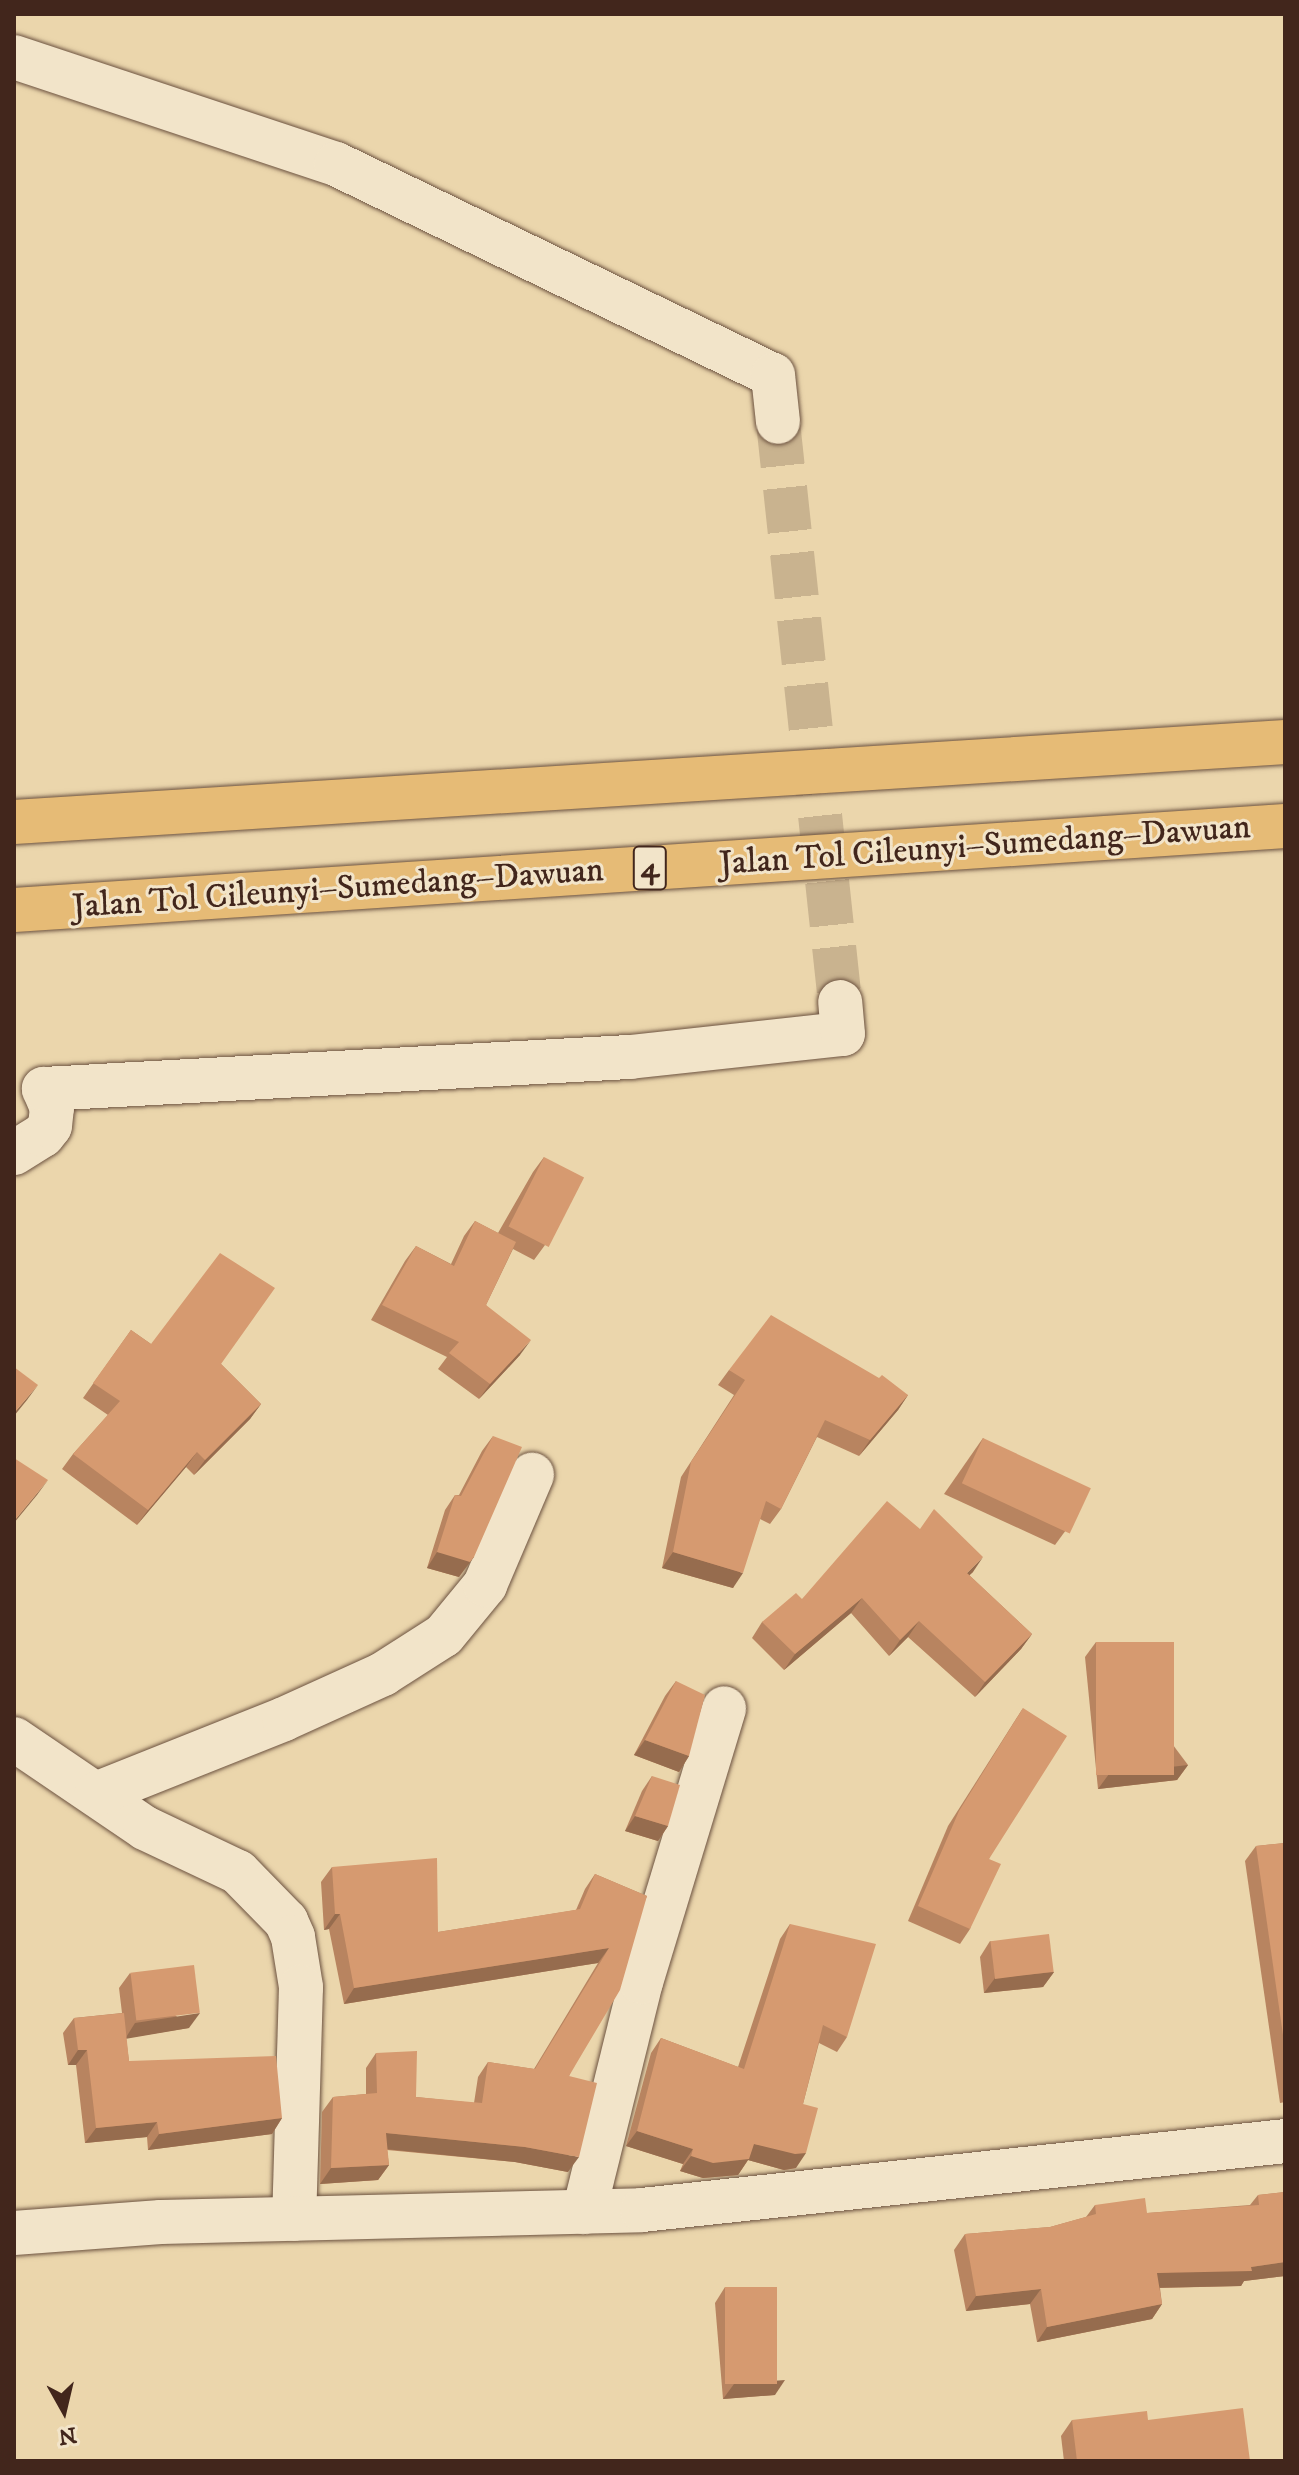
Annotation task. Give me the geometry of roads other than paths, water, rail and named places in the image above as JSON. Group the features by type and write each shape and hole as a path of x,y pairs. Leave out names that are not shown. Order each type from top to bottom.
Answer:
{"highway":[{"path":"14,822 1285,742"},
{"name":"Jalan Tol Cileunyi–Sumedang–Dawuan","path":"14,910 1285,826"}],"street":[{"path":"14,57 336,164 773,375 778,422"},
{"path":"14,1153 43,1135 50,1126 52,1108 44,1089 630,1057 843,1034 840,1002"},
{"path":"96,1794 298,1713 383,1674 444,1635 485,1585 532,1475"},
{"path":"584,2212 641,1982 724,1708"},
{"path":"14,1739 145,1828 238,1872 286,1921 293,1937 301,1987 294,2219"},
{"path":"14,2233 161,2222 642,2210 1285,2141"}],"tunnel":[{"path":"778,422 840,1002"}]}
